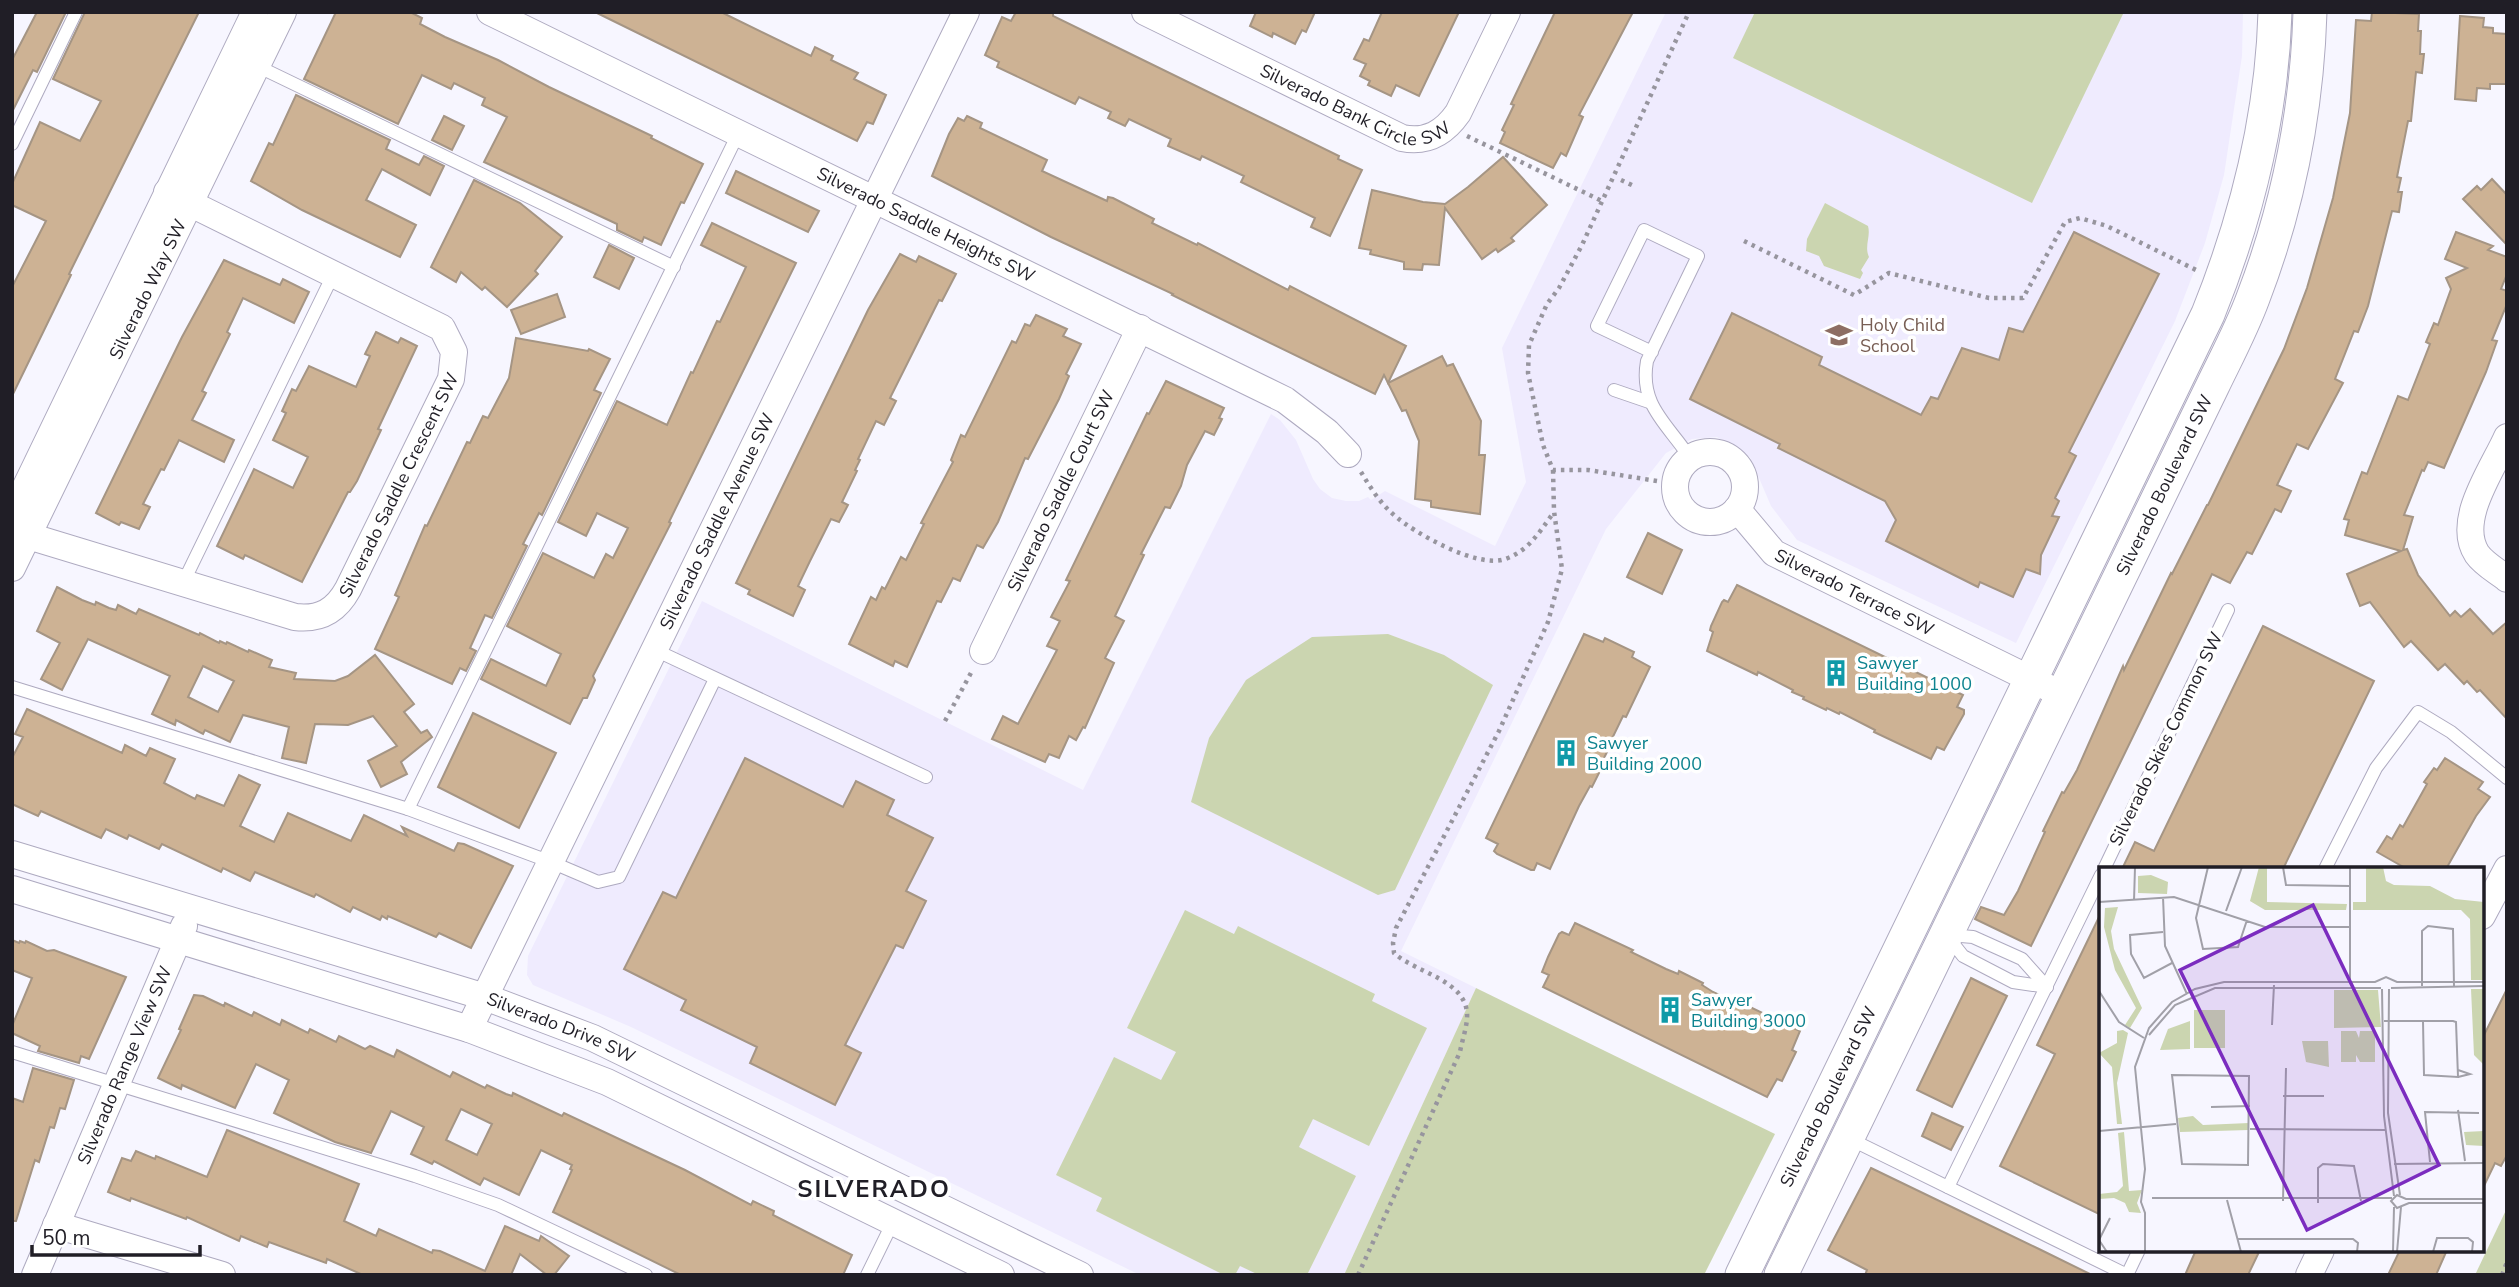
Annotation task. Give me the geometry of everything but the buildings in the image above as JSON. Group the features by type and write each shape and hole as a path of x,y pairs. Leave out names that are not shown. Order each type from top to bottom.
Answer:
{"street":[{"name":"Silverado Way SW","path":"12,568 17,528 179,197 255,12"},
{"name":"Silverado Way SW","path":"179,197 257,65 283,12"},
{"name":"Silverado Saddle Heights SW","path":"490,12 1285,400 1312,420 1348,454"},
{"name":"Silverado Saddle Avenue SW","path":"469,1029 966,12"},
{"name":"Silverado Bank Circle SW","path":"1145,12 1187,21 1402,138 1423,140 1448,127 1458,113 1507,12"},
{"name":"Silverado Boulevard SW","path":"1748,1273 1915,919 2208,314 2231,258 2260,148 2268,100 2275,12"},
{"name":"Silverado Boulevard SW","path":"1781,1275 2228,355 2257,288 2277,228 2294,158 2304,92 2310,12"},
{"name":"Silverado Saddle Crescent SW","path":"17,528 295,617 318,617 341,602 451,379 454,352 442,328 179,197"},
{"name":"Silverado Saddle Court SW","path":"983,651 1140,328"},
{"path":"2507,436 2473,508 2470,524 2472,542 2478,555 2507,579"},
{"path":"1708,452 1719,453 1738,466 1745,487 1743,499 1737,509 1718,520 1707,521 1696,519 1686,512 1679,503 1676,480 1690,458 1708,452"},
{"name":"Silverado Terrace SW","path":"1737,509 1774,553 2063,695"},
{"name":"Silverado Drive SW","path":"12,854 485,997 593,1038 1080,1275"},
{"path":"2484,912 2507,869"},
{"name":"Silverado Drive SW","path":"12,889 469,1029 607,1083 1001,1275"},
{"name":"Silverado Range View SW","path":"35,1275 192,908"},
{"path":"1915,919 1946,935"},
{"path":"893,1222 908,1191"},
{"path":"56,1225 222,1275"},
{"path":"2309,1275 2319,1252"}],"lane":[{"path":"12,144 76,12"},
{"path":"257,65 674,268"},
{"path":"408,809 739,132"},
{"path":"1652,352 1597,326 1644,230 1698,256 1652,352 1644,379 1649,402 1690,458"},
{"path":"183,583 334,273"},
{"path":"1614,390 1649,402"},
{"name":"Silverado Skies Common SW","path":"2105,867 2228,610"},
{"path":"655,650 926,777"},
{"path":"12,687 408,809 598,882 619,877 715,679"},
{"path":"2326,867 2376,768 2418,712 2451,732 2507,778"},
{"path":"1948,1187 2099,879"},
{"path":"1946,935 1973,937 2022,959 2047,987"},
{"path":"1946,935 1964,956 1976,963 2013,982 2047,987"},
{"path":"12,1052 427,1180 530,1219 646,1275"},
{"path":"1847,1138 2127,1275 2138,1252"},
{"path":"867,1275 893,1222"}],"path":[{"path":"1358,1275 1460,1052 1468,1018 1464,998 1450,985 1403,961 1394,953 1396,928 1499,731 1548,622 1562,569 1554,511 1553,470 1544,445 1528,373 1530,345 1542,313 1582,245 1689,12"},
{"path":"1476,140 1602,201"},
{"path":"1620,180 1636,187"},
{"path":"1744,241 1854,295 1889,273 1989,298 2023,298 2065,222 2080,218 2107,226 2200,271"},
{"path":"1553,470 1588,470 1657,481"},
{"path":"1375,493 1393,514 1415,529 1468,556 1485,561 1502,561 1532,543 1554,511"},
{"path":"946,721 983,651"},
{"path":"2502,1275 2507,1262"}],"shaded area":[{"path":"1666,12 2243,12 2242,56 2224,175 2205,243 2175,321 2016,643 1797,540 1771,506 1750,457 1717,437 1692,439 1666,453 1606,529 1401,951 1476,988 1344,1275 1140,1275 631,1027 533,985 527,975 528,956 702,601 1083,790 1271,414 1280,420 1296,440 1313,479 1320,489 1332,498 1359,501 1368,497 1371,500 1385,491 1495,546 1526,482 1502,348"}],"green space":[{"path":"1755,12 2124,12 2032,203 1733,58"},
{"path":"1825,203 1868,226 1869,257 1861,270 1863,273 1860,279 1824,266 1819,256 1806,251 1807,239"},
{"path":"1388,634 1444,655 1493,685 1395,890 1378,895 1191,802 1209,738 1246,680 1312,637"},
{"path":"1185,910 1234,934 1238,926 1375,994 1372,1001 1427,1028 1369,1146 1313,1119 1299,1147 1356,1176 1307,1275 1259,1275 1240,1266 1235,1275 1224,1275 1096,1211 1102,1198 1056,1175 1114,1057 1161,1080 1176,1052 1127,1028"},
{"path":"1476,988 1775,1134 1704,1275 1344,1275"},
{"path":"2507,1208 2507,1275 2475,1275"}],"place":[{"name":"Holy Child School","path":"1839,335"},
{"name":"Sawyer Building 1000","path":"1836,673"},
{"name":"Sawyer Building 2000","path":"1566,753"},
{"name":"Sawyer Building 3000","path":"1670,1010"}],"district":[{"name":"SILVERADO","path":"874,1189"}]}
